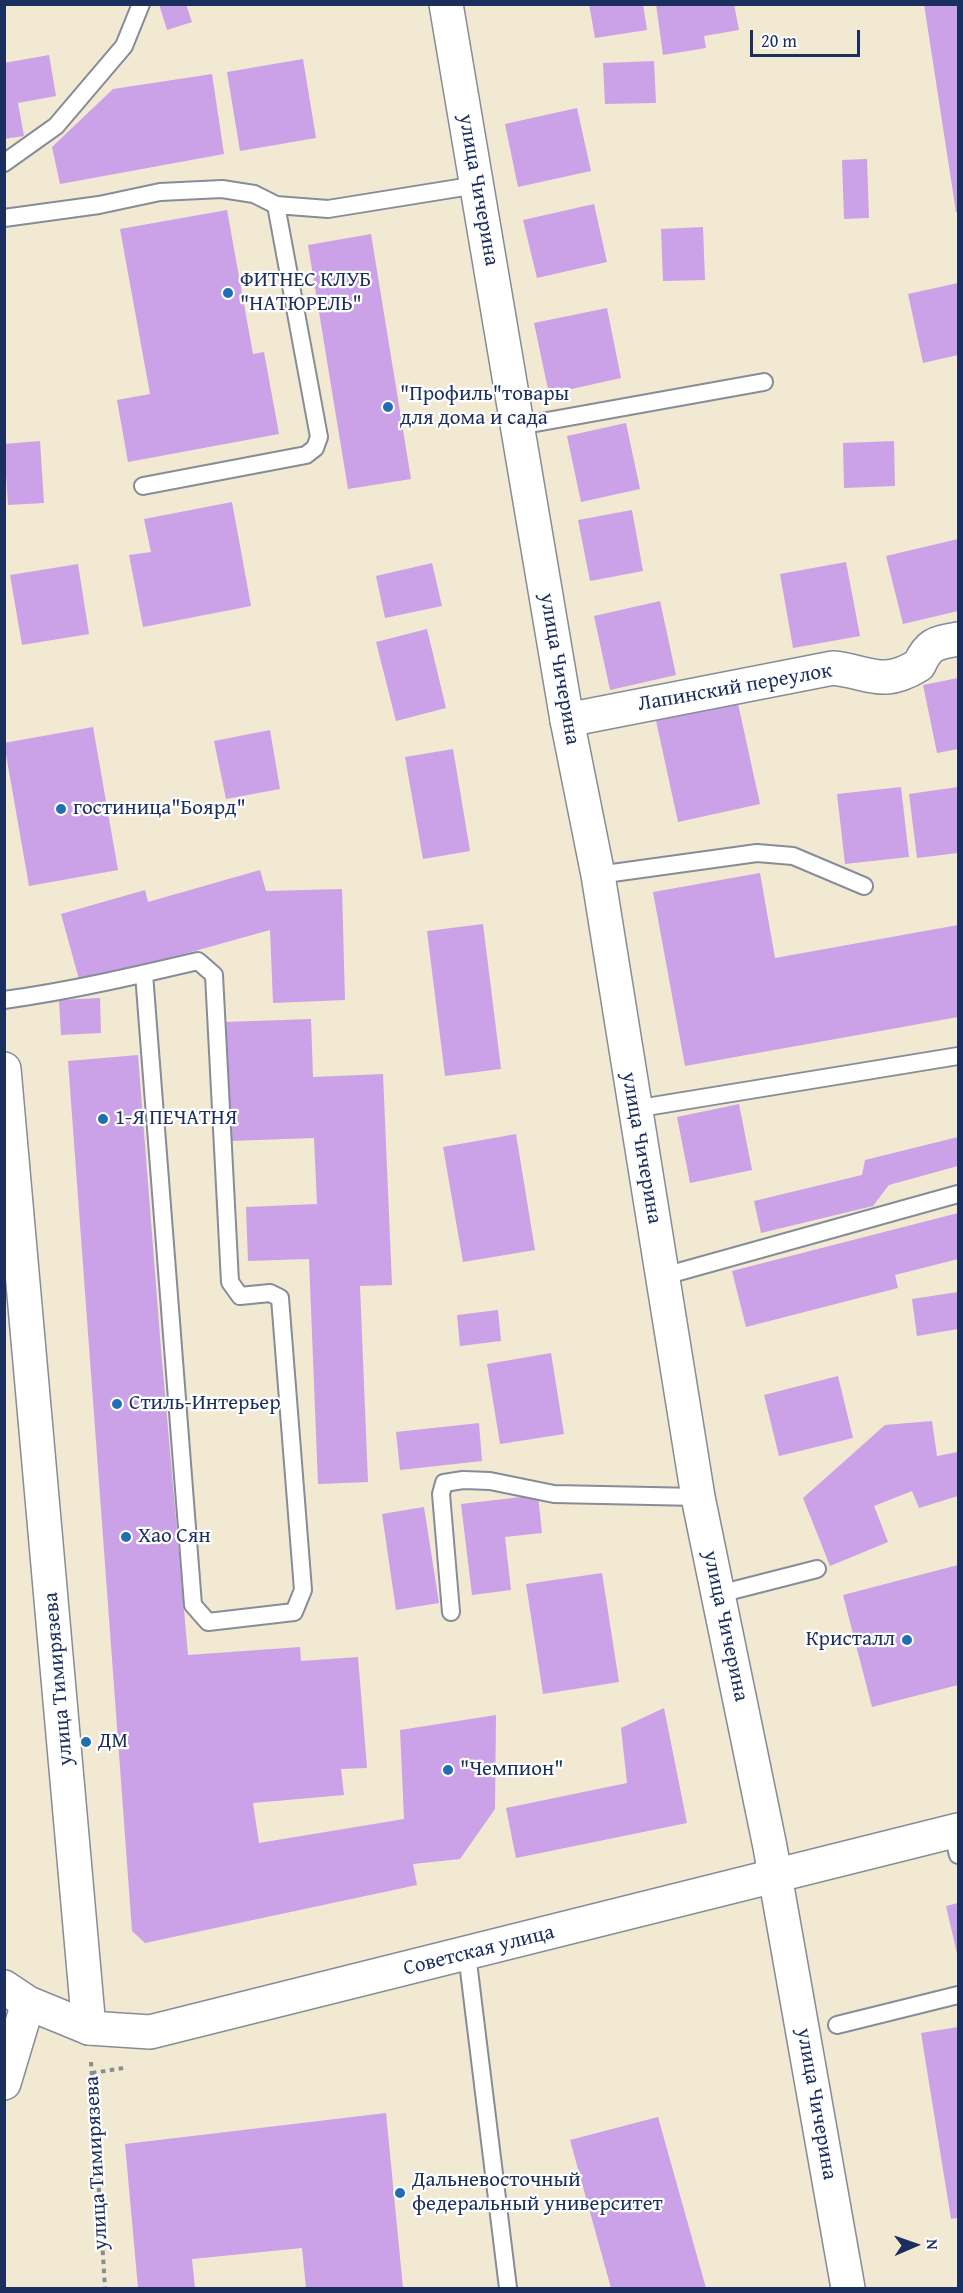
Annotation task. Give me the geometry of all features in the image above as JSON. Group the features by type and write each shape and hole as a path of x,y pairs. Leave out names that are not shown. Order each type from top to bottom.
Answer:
{"main road":[{"name":"улица Чичерина","path":"446,4 567,720 598,875 698,1497 775,1876 848,2289"},
{"name":"Лапинский переулок","path":"567,720 833,668 876,679 891,678 919,665 924,654 933,644 958,639"},
{"name":"улица Тимирязева","path":"4,1070 89,2028"},
{"name":"Советская улица","path":"16,1995 89,2028 150,2032 775,1876 956,1839"},
{"path":"4,2083 16,1995"}],"lane":[{"path":"4,163 56,126 64,117 124,46 141,4"},
{"path":"4,218 99,205 160,192 222,189 255,194 276,205 328,209 477,185"},
{"path":"143,486 306,455 315,448 319,437 276,205"},
{"path":"519,426 764,382"},
{"path":"598,875 757,853 793,856 864,886"},
{"path":"4,1000 71,991 198,961 214,975 230,1282 240,1296 270,1293 280,1298 303,1590 294,1612 208,1622 193,1605 144,974"},
{"path":"634,1109 958,1056"},
{"path":"664,1276 958,1194"},
{"path":"451,1612 441,1494 444,1484 463,1480 490,1480 554,1494 698,1497"},
{"path":"719,1594 817,1569"},
{"path":"467,1954 508,2289"},
{"path":"837,2025 958,1995"}],"path":[{"name":"улица Тимирязева","path":"89,2028 105,2289"}],"building":[{"path":"159,4 186,4 192,22 167,30"},
{"path":"589,4 643,4 647,30 595,38"},
{"path":"656,4 734,4 739,30 704,36 706,48 663,55"},
{"path":"924,4 958,4 958,212 956,212"},
{"path":"49,55 56,96 18,103 24,136 4,139 4,63"},
{"path":"303,59 316,138 240,151 227,72"},
{"path":"654,61 656,103 605,104 603,63"},
{"path":"212,74 224,154 60,184 52,147 113,89"},
{"path":"577,108 591,171 518,187 505,124"},
{"path":"867,159 869,218 844,219 842,160"},
{"path":"594,204 607,262 537,278 523,220"},
{"path":"227,210 253,354 264,352 279,434 128,462 117,400 150,394 120,229"},
{"path":"703,227 705,280 663,281 661,229"},
{"path":"371,234 411,479 348,489 308,245"},
{"path":"958,283 958,355 923,363 908,294"},
{"path":"607,308 621,378 549,394 534,323"},
{"path":"626,423 640,489 581,502 567,436"},
{"path":"40,441 44,503 8,505 4,444"},
{"path":"894,441 895,486 844,488 843,443"},
{"path":"232,502 251,606 143,627 129,555 151,552 144,519"},
{"path":"632,510 643,571 590,581 578,520"},
{"path":"958,539 958,611 903,624 886,556"},
{"path":"846,562 860,636 793,648 780,574"},
{"path":"432,563 442,606 385,618 376,576"},
{"path":"78,564 89,634 22,645 10,575"},
{"path":"660,601 676,675 610,690 594,616"},
{"path":"427,629 446,708 396,721 376,642"},
{"path":"958,678 958,749 937,753 923,685"},
{"path":"737,699 760,804 678,822 655,716"},
{"name":"гостиница\"Боярд\"","path":"93,727 118,870 29,886 4,743"},
{"path":"270,730 280,789 226,799 214,741"},
{"path":"453,749 470,851 423,859 405,757"},
{"path":"901,787 909,857 845,864 837,794"},
{"path":"958,787 958,853 917,858 909,794"},
{"path":"260,870 266,891 342,889 345,1000 273,1003 270,930 80,983 61,914 145,890 148,902"},
{"path":"760,873 775,958 958,925 958,1017 685,1066 653,892"},
{"path":"483,924 501,1069 445,1076 427,931"},
{"path":"100,998 101,1033 61,1035 59,1000"},
{"path":"311,1019 313,1077 383,1074 392,1285 360,1286 368,1482 318,1484 309,1259 248,1261 246,1207 317,1204 314,1138 229,1141 224,1022"},
{"path":"138,1055 188,1655 300,1647 301,1661 358,1657 367,1768 341,1769 344,1795 253,1803 259,1843 404,1819 400,1730 496,1715 495,1809 460,1859 413,1864 417,1885 145,1943 132,1931 68,1061"},
{"path":"739,1104 752,1170 690,1183 677,1117"},
{"path":"516,1134 535,1250 463,1262 443,1147"},
{"path":"958,1137 958,1166 889,1185 873,1206 761,1233 754,1201 862,1175 865,1160"},
{"path":"958,1213 958,1259 895,1275 898,1288 746,1327 732,1271"},
{"path":"958,1292 958,1329 917,1336 912,1299"},
{"path":"498,1310 501,1341 460,1346 457,1315"},
{"path":"551,1353 564,1434 500,1444 487,1364"},
{"path":"838,1376 853,1438 779,1456 764,1395"},
{"path":"932,1421 937,1456 958,1452 958,1496 919,1508 912,1491 874,1506 888,1542 830,1566 803,1498 885,1425"},
{"path":"479,1423 482,1461 400,1470 396,1432"},
{"path":"538,1495 542,1533 505,1537 511,1590 472,1595 461,1504"},
{"path":"424,1507 439,1603 396,1610 382,1514"},
{"name":"Кристалл","path":"958,1565 958,1685 872,1707 843,1595"},
{"path":"602,1573 619,1682 543,1694 526,1584"},
{"path":"664,1708 687,1823 516,1858 506,1808 627,1783 621,1728"},
{"path":"958,1903 958,1958 946,1906"},
{"path":"958,2027 958,2218 951,2219 921,2033"},
{"path":"386,2113 403,2288 306,2288 302,2248 192,2259 195,2288 138,2288 125,2144"},
{"path":"658,2117 706,2288 611,2288 570,2140"}],"place":[{"name":"ФИТНЕС КЛУБ \"НАТЮРЕЛЬ\"","path":"228,293"},
{"name":"\"Профиль\"товары для дома и сада","path":"388,407"},
{"name":"гостиница\"Боярд\"","path":"61,809"},
{"name":"1-Я ПЕЧАТНЯ","path":"103,1119"},
{"name":"Стиль-Интерьер","path":"117,1404"},
{"name":"Хао Сян","path":"126,1537"},
{"name":"Кристалл","path":"907,1640"},
{"name":"ДМ","path":"86,1742"},
{"name":"\"Чемпион\"","path":"448,1770"},
{"name":"Дальневосточный федеральный университет","path":"400,2193"}]}
